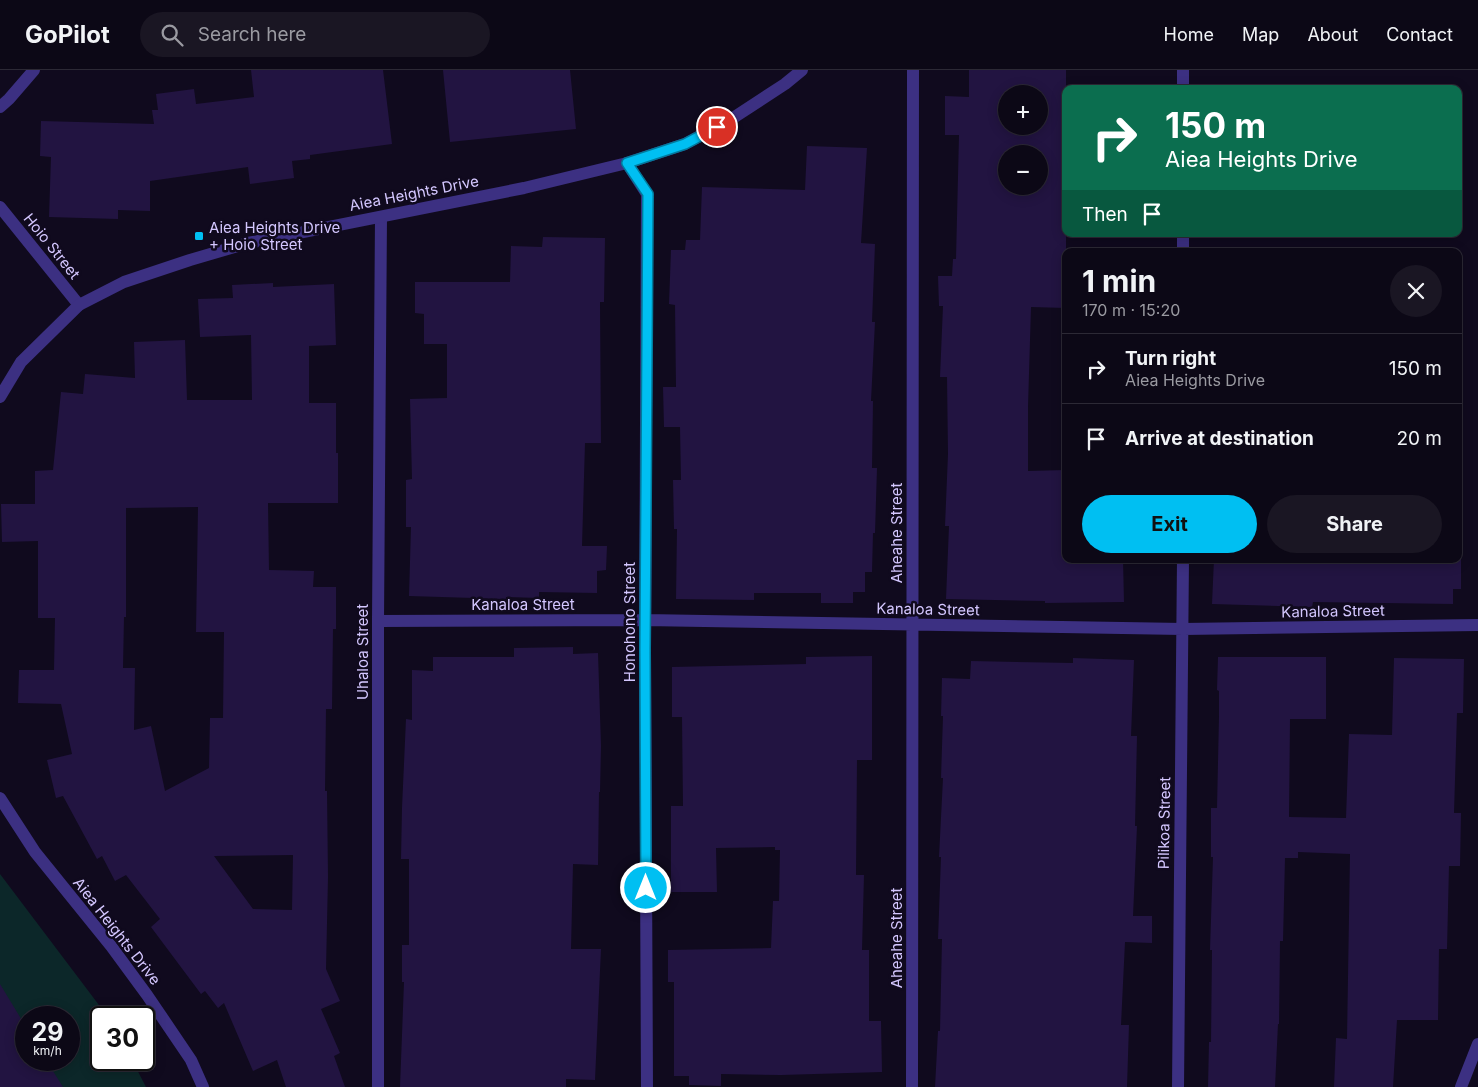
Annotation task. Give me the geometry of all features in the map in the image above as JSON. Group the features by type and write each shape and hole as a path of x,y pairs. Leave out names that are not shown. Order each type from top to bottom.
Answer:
{"street":[{"path":"0,107 10,99 34,70"},
{"name":"Aiea Heights Drive","path":"0,398 21,362 79,305 124,282 248,243 524,188 627,163 685,144 717,127 785,84 802,70"},
{"name":"Aheahe Street","path":"912,1087 913,70"},
{"path":"1183,70 1183,85"},
{"name":"Honohono Street","path":"627,163 648,194 646,620 647,1087"},
{"name":"Hoio Street","path":"0,207 79,305"},
{"name":"Uhaloa Street","path":"378,1087 378,621 381,217"},
{"name":"Pilikoa Street","path":"1178,1087 1183,563"},
{"name":"Kanaloa Street","path":"378,621 646,620 1183,629 1478,626"},
{"name":"Aiea Heights Drive","path":"0,798 35,852 111,946 147,995 191,1060 203,1087"},
{"path":"1461,1087 1478,1044"}],"green space":[{"path":"0,874 100,1006 90,1006 90,1071 138,1071 146,1087 0,1087"}],"building":[{"path":"251,70 383,70 392,144 310,155 310,159 292,161 294,178 250,184 248,167 150,181 150,211 118,210 118,219 49,217 51,157 40,156 41,121 154,124 152,110 158,110 156,94 194,89 196,104 254,97"},
{"path":"443,70 570,70 576,129 450,142"},
{"path":"969,70 1066,70 1066,85 1062,85 1062,237 1066,237 1066,248 1062,248 1062,308 1031,307 1028,471 1062,470 1062,563 1123,563 1124,602 1045,603 1045,601 946,599 949,526 945,526 948,454 947,377 940,377 943,306 939,306 938,276 952,276 953,259 956,259 959,135 945,135 945,96 969,97"},
{"path":"807,146 867,148 861,243 875,244 872,322 875,322 871,401 873,401 872,468 877,468 872,572 865,572 865,592 853,592 853,603 821,603 821,593 754,593 754,600 676,599 677,529 674,529 673,480 681,480 680,427 664,427 663,387 676,387 675,305 669,304 671,250 685,250 686,240 700,240 702,187 805,190"},
{"path":"543,237 605,238 604,302 600,302 601,443 585,443 582,546 607,546 606,570 597,571 597,593 539,592 539,598 506,597 506,599 409,596 411,527 406,527 406,480 412,479 410,399 447,398 447,344 424,344 424,314 415,313 415,282 510,282 511,246 542,247"},
{"path":"273,283 273,287 334,284 336,345 309,346 309,403 336,403 338,503 268,503 269,570 314,571 313,587 336,587 336,629 333,629 332,709 326,709 325,791 327,791 328,877 326,969 340,1001 321,1009 340,1053 334,1056 345,1087 286,1087 277,1060 253,1071 224,1003 218,1008 205,991 201,994 151,927 160,919 126,875 115,881 102,856 97,859 63,796 56,798 47,760 72,754 61,704 18,703 19,670 54,670 55,618 38,618 38,541 2,542 1,504 35,504 35,471 53,470 61,392 83,394 85,374 135,378 134,342 185,340 187,400 252,400 251,335 200,337 198,299 233,298 232,285","holes":["198,507 196,632 224,632 223,718 210,718 209,768 165,791 151,726 134,730 135,668 123,668 124,617 126,617 126,508","293,855 292,910 253,909 214,856"]},
{"path":"1214,563 1461,563 1461,589 1453,589 1453,604 1313,602 1312,607 1212,604"},
{"path":"573,647 573,654 598,653 601,746 598,865 573,864 571,949 601,949 595,1080 566,1079 566,1087 400,1087 404,982 402,982 402,945 409,945 409,859 401,859 402,808 406,719 412,720 412,670 433,671 433,657 514,657 514,648"},
{"path":"872,656 872,760 857,760 856,875 864,875 862,950 869,950 869,1021 881,1021 882,1072 781,1075 721,1074 721,1086 689,1085 689,1076 674,1076 674,982 668,982 668,950 771,948 773,901 779,901 780,850 775,850 775,847 716,848 717,892 671,892 671,806 683,806 682,717 672,717 672,667 806,664 806,657"},
{"path":"1218,657 1326,657 1326,719 1290,719 1289,817 1346,818 1349,734 1392,735 1394,658 1464,659 1463,713 1457,713 1454,813 1461,813 1460,866 1449,866 1447,949 1439,949 1438,1020 1397,1020 1393,1087 1334,1087 1336,1038 1347,1039 1350,854 1298,852 1298,858 1285,858 1283,941 1280,941 1279,1024 1275,1087 1208,1087 1209,1042 1211,1042 1212,950 1210,950 1213,857 1211,857 1211,808 1217,808"},
{"path":"1073,658 1134,660 1131,736 1137,736 1135,826 1137,826 1133,916 1152,916 1152,943 1125,942 1121,1025 1129,1025 1127,1087 935,1087 938,1031 940,1031 942,939 938,939 941,857 939,857 943,778 941,778 942,678 970,679 971,661 1073,663"},
{"path":"0,984 15,1009 15,1071 53,1071 63,1087 0,1087"}],"place":[{"name":"Aiea Heights Drive + Hoio Street","path":"199,236"}],"route":[{"path":"646,888 645,650 648,194 627,163 685,144 717,127"}]}
